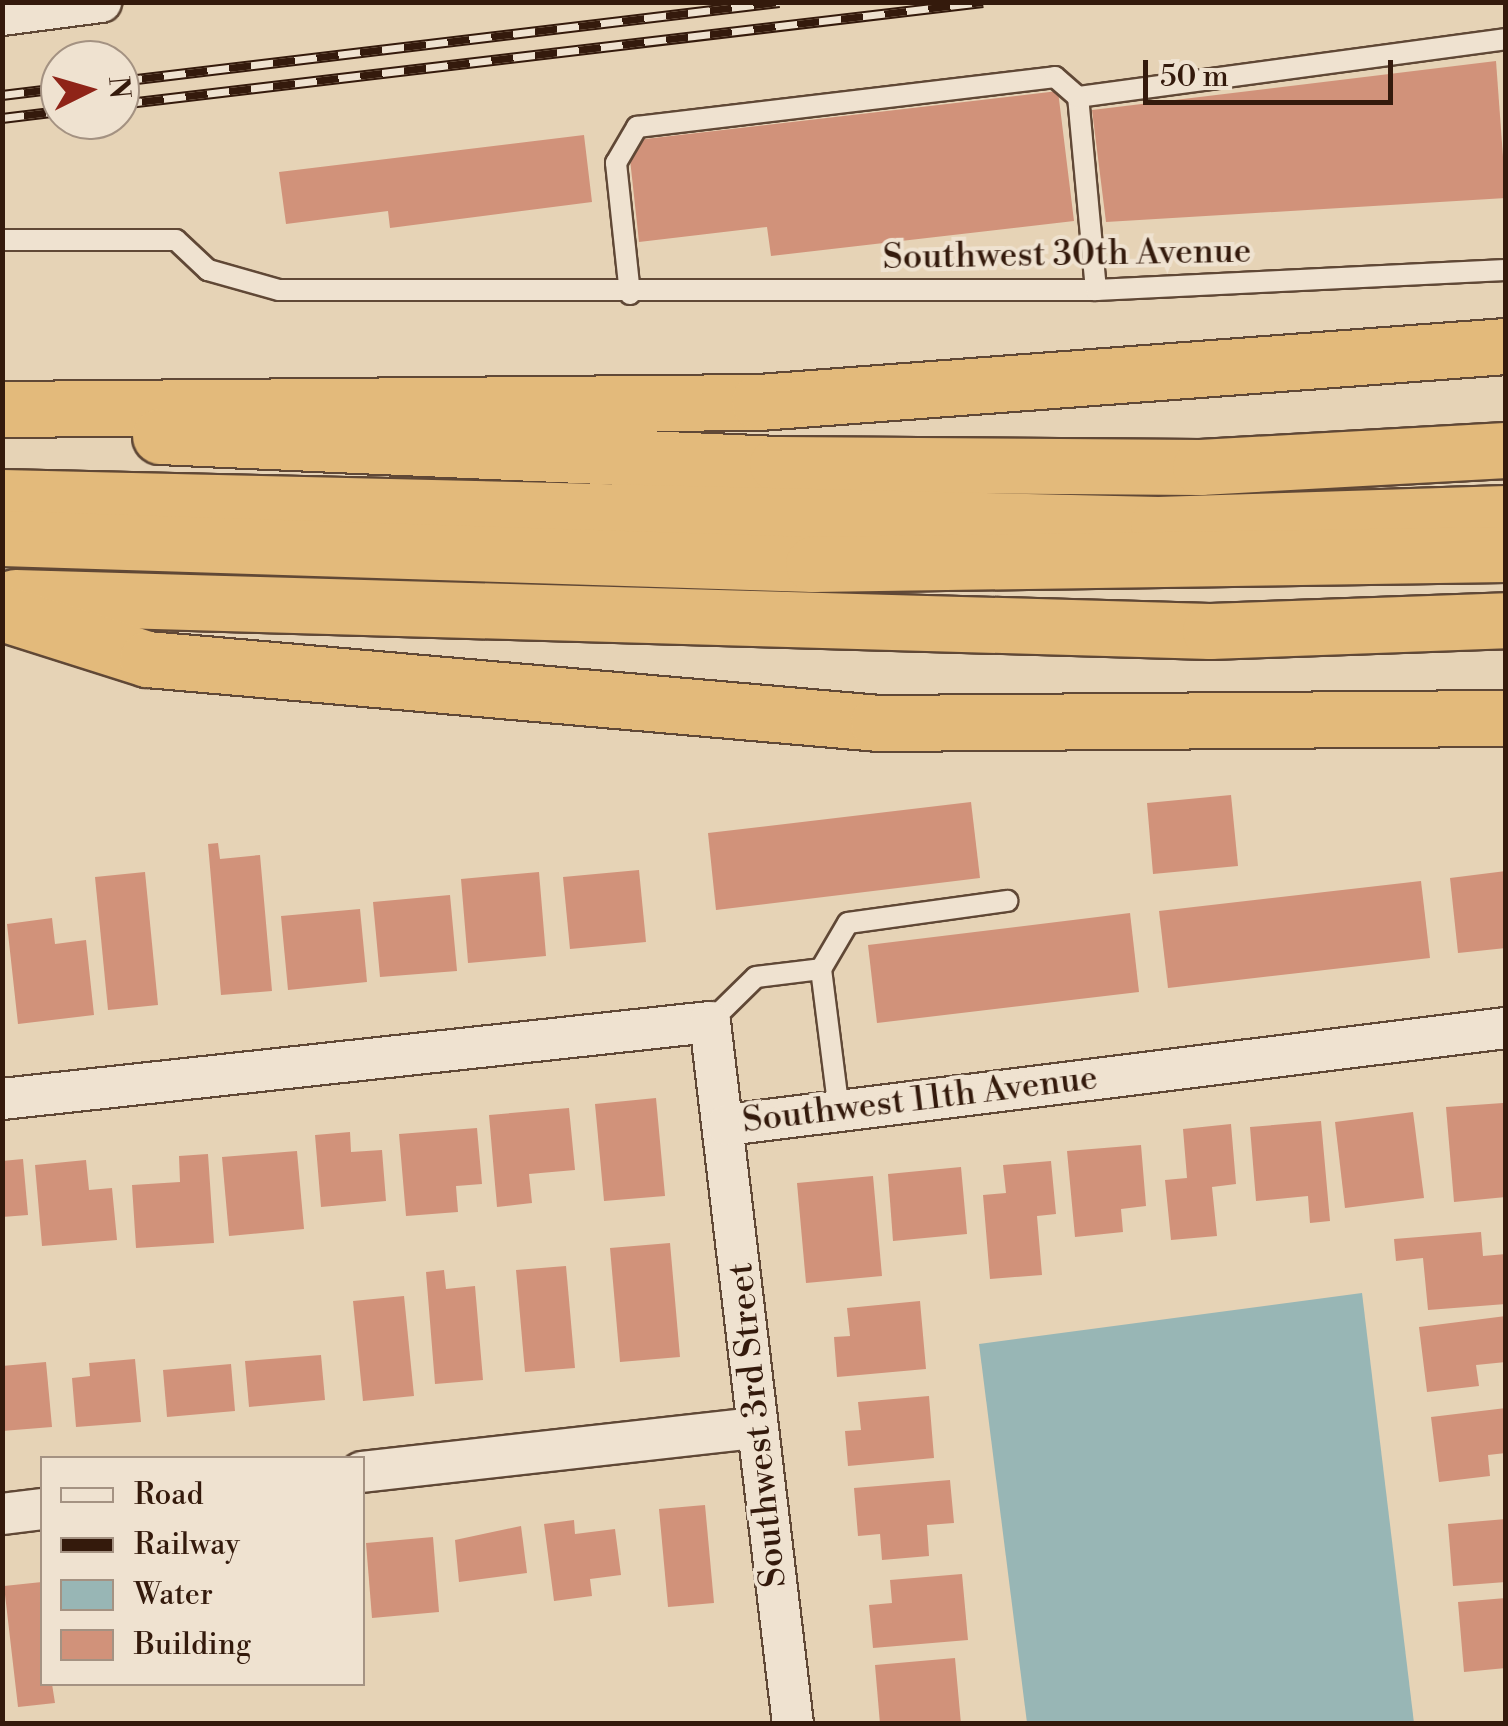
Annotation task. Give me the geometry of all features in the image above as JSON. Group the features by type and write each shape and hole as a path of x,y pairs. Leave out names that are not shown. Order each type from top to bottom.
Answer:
{"highway":[{"path":"2,408 759,402 1506,346"},
{"path":"2,430 777,464 1200,467 1506,450"},
{"path":"2,497 1158,524 1506,513"},
{"path":"2,538 813,564 1506,554"},
{"path":"2,597 1210,631 1506,620"},
{"path":"2,613 147,659 878,723 1506,718"}],"street":[{"path":"2,15 100,2"},
{"path":"2,1100 710,1022"},
{"name":"Southwest 11th Avenue","path":"710,1022 727,1125 1506,1028"},
{"name":"Southwest 3rd Street","path":"727,1125 754,1428 794,1724"},
{"path":"365,1472 754,1428"},
{"path":"2,1514 40,1509"}],"lane":[{"path":"1078,97 1506,39"},
{"path":"630,294 616,162 637,127 1056,76 1078,97 1096,290"},
{"name":"Southwest 30th Avenue","path":"2,240 176,240 208,270 279,290 630,294 1096,290 1506,270"},
{"path":"839,1112 822,969 848,923 1007,902"},
{"path":"710,1022 756,977 822,969"}],"water":[{"path":"1362,1293 1414,1723 1027,1723 979,1344"}],"building":[{"path":"1496,61 1506,198 1106,222 1092,110"},
{"path":"1058,91 1074,221 771,256 767,227 639,242 628,141"},
{"path":"584,135 592,202 390,228 388,211 286,224 279,172"},
{"path":"1231,795 1238,866 1153,874 1147,803"},
{"path":"971,802 980,878 716,910 708,833"},
{"path":"218,843 220,859 260,855 272,991 221,995 208,844"},
{"path":"639,870 646,942 570,949 563,877"},
{"path":"1506,871 1506,948 1458,953 1450,878"},
{"path":"145,872 158,1005 108,1010 95,877"},
{"path":"539,872 546,956 468,963 461,879"},
{"path":"1421,881 1430,958 1168,988 1159,911"},
{"path":"450,895 457,971 380,977 373,902"},
{"path":"360,909 367,982 288,990 281,916"},
{"path":"1130,913 1139,992 877,1023 868,945"},
{"path":"52,918 55,944 86,940 94,1015 18,1024 7,924"},
{"path":"656,1098 665,1196 604,1201 595,1104"},
{"path":"1503,1103 1506,1197 1454,1202 1446,1107"},
{"path":"569,1108 575,1170 529,1174 532,1203 497,1207 489,1115"},
{"path":"1413,1112 1424,1198 1345,1208 1335,1122"},
{"path":"1321,1121 1330,1221 1310,1223 1308,1196 1256,1201 1250,1127"},
{"path":"1231,1124 1236,1184 1212,1187 1217,1236 1171,1240 1165,1180 1187,1178 1183,1129"},
{"path":"477,1128 482,1184 456,1186 458,1212 406,1216 399,1134"},
{"path":"350,1132 351,1152 382,1150 386,1201 321,1207 315,1135"},
{"path":"1141,1145 1146,1206 1121,1209 1123,1232 1075,1237 1067,1151"},
{"path":"297,1151 304,1229 229,1236 222,1157"},
{"path":"208,1154 214,1243 136,1248 132,1185 180,1182 179,1156"},
{"path":"23,1159 28,1215 2,1217 2,1161"},
{"path":"86,1160 89,1190 112,1188 117,1240 42,1246 35,1165"},
{"path":"1051,1161 1056,1214 1037,1216 1042,1275 990,1279 983,1195 1006,1193 1003,1165"},
{"path":"961,1167 967,1234 893,1241 888,1174"},
{"path":"873,1176 882,1276 806,1283 797,1183"},
{"path":"1481,1232 1483,1256 1506,1254 1506,1304 1428,1310 1423,1258 1396,1261 1394,1239"},
{"path":"670,1243 680,1357 620,1362 610,1248"},
{"path":"566,1266 575,1368 525,1372 516,1270"},
{"path":"444,1270 446,1289 475,1286 483,1380 435,1384 426,1272"},
{"path":"404,1296 414,1396 363,1401 353,1301"},
{"path":"920,1301 926,1369 837,1377 834,1337 850,1336 847,1308"},
{"path":"1506,1316 1506,1362 1476,1365 1479,1386 1427,1392 1419,1327"},
{"path":"321,1355 325,1400 249,1407 245,1361"},
{"path":"135,1359 141,1422 76,1427 72,1378 90,1376 89,1363"},
{"path":"46,1362 52,1427 2,1431 2,1366"},
{"path":"231,1364 235,1411 167,1417 163,1370"},
{"path":"929,1396 934,1458 848,1466 845,1431 861,1430 858,1402"},
{"path":"1506,1408 1506,1453 1488,1455 1490,1476 1439,1482 1431,1417"},
{"path":"950,1480 954,1523 927,1525 929,1556 882,1560 880,1534 858,1536 854,1488"},
{"path":"705,1505 714,1603 668,1607 659,1509"},
{"path":"1506,1519 1506,1582 1453,1586 1448,1524"},
{"path":"574,1520 575,1534 615,1529 621,1575 590,1579 592,1596 554,1601 544,1524"},
{"path":"521,1526 527,1573 459,1582 455,1540"},
{"path":"433,1537 439,1612 372,1618 366,1543"},
{"path":"962,1574 968,1640 873,1648 869,1605 892,1603 890,1580"},
{"path":"40,1582 40,1686 52,1686 55,1703 18,1707 4,1586"},
{"path":"1506,1598 1506,1668 1464,1672 1458,1602"},
{"path":"955,1658 961,1724 880,1724 875,1665"}],"railway":[{"path":"140,79 779,2"},
{"path":"140,102 983,2"},
{"path":"2,95 40,90"},
{"path":"2,118 40,113"}]}
